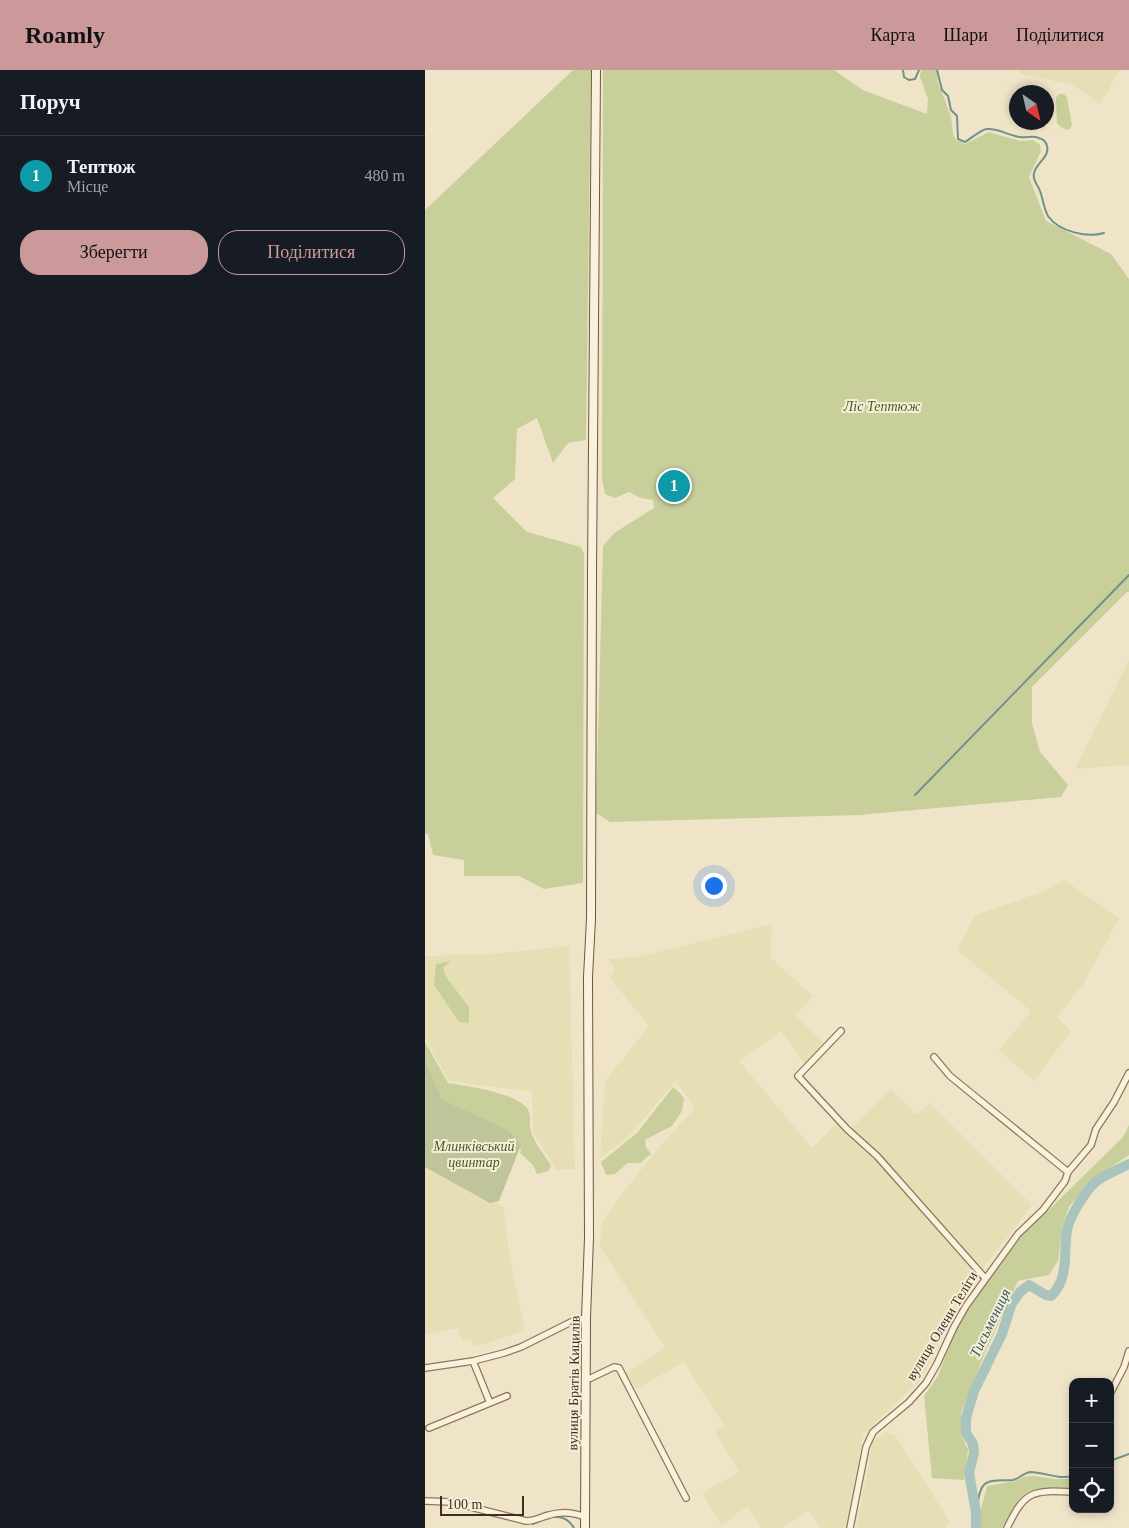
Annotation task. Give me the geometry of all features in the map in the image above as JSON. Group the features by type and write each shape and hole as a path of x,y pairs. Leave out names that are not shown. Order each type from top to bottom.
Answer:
{"street":[{"name":"вулиця Братів Кицилів","path":"585,1528 586,1318 589,1238 588,994 591,919 591,573 596,70"},
{"path":"841,1031 797,1076 847,1129 877,1156 985,1278"},
{"path":"934,1057 950,1076 1068,1172"},
{"name":"вулиця Олени Теліги","path":"850,1528 866,1446 873,1432 909,1402 926,1383 954,1327 985,1278 1018,1234 1043,1210 1065,1181 1068,1172 1091,1144 1095,1129 1114,1102 1129,1074"},
{"path":"425,1368 473,1361 512,1350 575,1320 586,1318"},
{"path":"1114,1386 1124,1367 1129,1351"},
{"path":"473,1361 490,1403"},
{"path":"586,1379 614,1367 619,1368 686,1498"},
{"path":"429,1428 507,1396"},
{"path":"1007,1528 1018,1506 1032,1494 1051,1490 1069,1492"},
{"path":"425,1501 451,1502 526,1521 569,1512 585,1517"}],"shaded area":[{"path":"1019,70 1120,70 1100,104 1073,85 1021,74"},
{"path":"1129,660 1129,765 1075,769"},
{"path":"1064,880 1119,918 1084,983 1057,1017 1071,1031 1034,1081 999,1050 1031,1011 957,950 975,915 1045,891"},
{"path":"772,924 770,957 813,996 795,1015 824,1043 804,1063 781,1031 739,1061 812,1148 837,1123 847,1133 891,1089 917,1115 930,1103 1032,1205 962,1296 921,1380 863,1434 846,1528 821,1528 809,1511 782,1528 762,1528 747,1506 722,1525 702,1493 739,1472 715,1432 724,1426 684,1362 636,1389 626,1372 666,1348 600,1247 602,1222 667,1138 695,1108 676,1081 626,1139 600,1158 605,1081 649,1026 610,978 615,970 608,959 637,957"},
{"path":"569,946 575,1169 556,1170 533,1132 532,1090 518,1090 449,1081 425,1038 425,956 491,954"},
{"path":"425,1166 504,1207 509,1254 525,1330 474,1347 471,1339 462,1341 458,1328 425,1335"},
{"path":"886,1432 895,1435 950,1522 946,1528 856,1528 873,1441"}],"green space":[{"path":"573,70 591,70 586,440 568,443 553,463 537,418 517,429 515,479 493,498 527,532 581,547 584,554 583,883 544,889 519,876 464,876 464,860 433,855 428,834 425,834 425,210"},
{"name":"Ліс Тептюж","path":"603,70 834,70 863,90 927,114 928,99 920,77 921,70 936,70 938,83 951,116 953,134 956,140 965,144 989,132 1020,141 1033,140 1040,145 1041,151 1029,177 1046,221 1111,254 1129,279 1129,592 1032,687 1032,723 1040,752 1068,785 1061,797 859,815 610,822 596,813 603,546 614,533 654,508 653,500 641,498 629,492 615,498 605,494 602,479"},
{"path":"1059,94 1064,94 1067,97 1072,125 1070,129 1066,130 1057,124 1056,98"},
{"path":"451,961 443,968 447,978 469,1007 469,1023 459,1022 434,985 436,964"},
{"path":"425,1042 448,1083 480,1088 505,1095 524,1105 529,1112 530,1130 551,1165 549,1171 537,1174 533,1165 520,1153 521,1149 503,1131 440,1100 425,1067"},
{"name":"Млинківський цвинтар","path":"425,1061 442,1100 508,1130 521,1145 499,1201 490,1203 425,1167"},
{"path":"673,1087 684,1099 682,1111 672,1126 645,1140 646,1147 651,1154 640,1163 628,1163 615,1174 606,1175 601,1162 637,1133"},
{"path":"1129,1125 1129,1155 1091,1181 1069,1207 1063,1224 1058,1261 1049,1275 1018,1281 985,1353 961,1413 961,1435 968,1449 964,1480 932,1478 924,1396 938,1376 961,1315 1014,1244 1123,1137"},
{"path":"1023,1477 1069,1479 1069,1489 1045,1488 1028,1492 1016,1504 1002,1528 979,1528 980,1513 987,1486 1016,1481"}],"waterway":[{"path":"903,70 904,77 909,80 915,79 919,70"},
{"path":"937,70 942,90 948,96 951,110 957,116 958,139 965,142 985,129 1016,136 1042,139 1046,143 1047,153 1035,169 1034,180 1040,191 1048,216 1053,222 1066,230 1090,235 1104,233"},
{"path":"915,795 1129,575"},
{"name":"Тисьмениця","path":"976,1528 976,1512 969,1473 974,1453 973,1444 966,1433 966,1418 974,1391 1002,1334 1012,1303 1020,1292 1029,1285 1051,1296 1057,1288 1064,1272 1068,1226 1076,1208 1098,1180 1129,1164"},
{"path":"1114,1460 1129,1454"},
{"path":"976,1512 979,1495 985,1483 997,1480 1013,1480 1030,1472 1069,1477"},
{"path":"425,1504 433,1504"},
{"path":"486,1514 511,1520"},
{"path":"552,1517 565,1519 574,1528"},
{"path":"533,1524 547,1518"}],"place":[{"name":"Тептюж","path":"674,486"}]}
